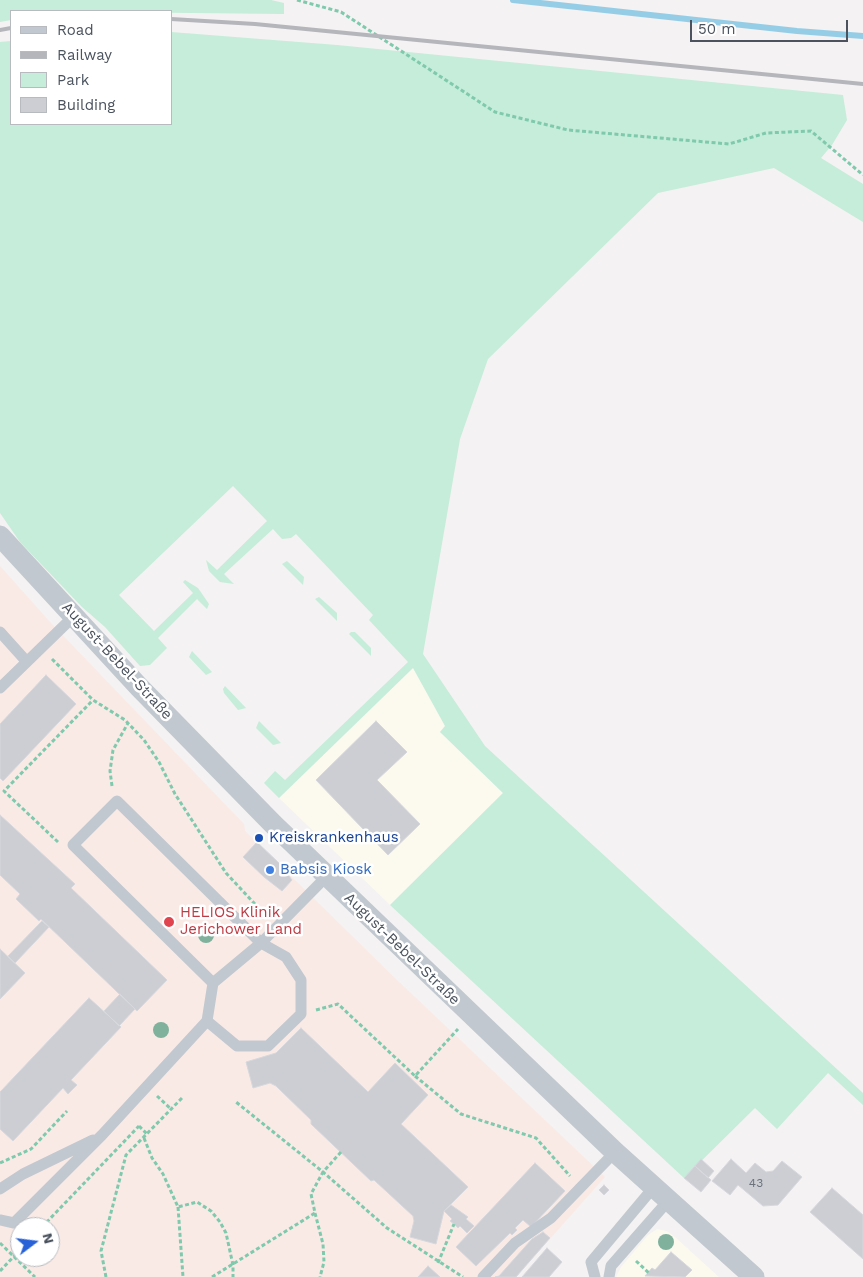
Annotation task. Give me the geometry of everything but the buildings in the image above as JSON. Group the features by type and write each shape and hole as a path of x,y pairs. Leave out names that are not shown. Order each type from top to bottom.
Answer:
{"street":[{"name":"August-Bebel-Straße","path":"0,536 146,694 327,876 615,1152 754,1277"}],"lane":[{"path":"0,688 74,616"},
{"path":"0,632 26,662"},
{"path":"207,1021 237,1046 268,1046 301,1014 301,980 286,957 261,943 117,801 74,845 213,983"},
{"path":"0,1220 14,1223 102,1135 207,1021 213,983 261,943 327,876"},
{"path":"0,1189 23,1174 102,1135"},
{"path":"483,1277 515,1243 551,1218 615,1152"},
{"path":"595,1277 591,1262 661,1194"},
{"path":"609,1277 611,1266 661,1194"}],"path":[{"path":"297,0 341,12 495,112 568,130 729,144 766,133 811,131 863,175"},
{"path":"41,648 93,700 109,708 128,723 144,740 159,762 175,794 226,874 276,927"},
{"path":"74,845 64,848 4,791 93,700"},
{"path":"117,801 110,771 113,750 128,723"},
{"path":"301,1014 338,1004 415,1076 461,1114 536,1138 565,1171"},
{"path":"415,1076 471,1015"},
{"path":"106,1277 101,1251 105,1232 113,1212 120,1172 126,1155 182,1098"},
{"path":"236,1102 323,1172 387,1228 438,1263 463,1277"},
{"path":"0,1163 31,1150 67,1111"},
{"path":"52,1217 139,1126"},
{"path":"144,1138 152,1158 163,1174 178,1207 183,1277"},
{"path":"320,1277 324,1262 324,1244 311,1194 323,1172 341,1152"},
{"path":"178,1207 197,1202 211,1211 220,1222 226,1233 233,1265 233,1277"},
{"path":"212,1277 315,1214"},
{"path":"438,1263 454,1224"},
{"path":"0,1243 10,1252"},
{"path":"0,1271 10,1260"},
{"path":"25,1267 35,1277"}],"shaded area":[{"name":"HELIOS Klinik Jerichower Land","path":"0,566 50,622 244,824 245,831 398,981 605,1177 516,1277 0,1277"},
{"path":"413,668 446,726 440,732 503,793 390,905 279,798"},
{"path":"657,1229 667,1231 675,1237 719,1277 616,1277 621,1267 648,1235"}],"green space":[{"path":"0,0 271,0 284,3 284,14 172,13 172,10 10,10 10,20 0,22"},
{"path":"172,32 337,45 843,95 847,120 832,145 821,158 863,184 863,222 774,168 658,193 488,359 460,439 423,654 485,746 863,1093 863,1105 828,1073 777,1129 755,1108 684,1178 390,905 503,793 440,732 445,726 413,668 279,798 264,783 275,771 285,780 408,662 369,620 373,615 296,534 291,538 282,539 273,529 224,574 234,584 220,582 209,571 206,560 217,570 267,521 233,486 119,595 154,631 193,593 183,582 185,580 198,588 209,604 207,609 197,599 158,638 167,648 150,665 140,666 105,627 82,607 20,542 0,513 0,42 10,41 10,125 172,125"},
{"path":"287,561 304,577 303,585 282,564"},
{"path":"319,597 337,613 337,621 315,599"},
{"path":"355,632 371,648 371,656 349,634"},
{"path":"192,651 212,672 206,675 189,657"},
{"path":"225,686 246,708 238,710 224,693 223,689"},
{"path":"259,721 281,743 273,745 256,728"}],"waterway":[{"path":"513,0 797,31 863,36"}],"railway":[{"path":"172,19 255,24 863,84"},
{"path":"0,30 10,28"}],"place":[{"name":"Kreiskrankenhaus","path":"259,838"},
{"name":"Babsis Kiosk","path":"270,870"},
{"name":"HELIOS Klinik Jerichower Land","path":"169,922"}]}
